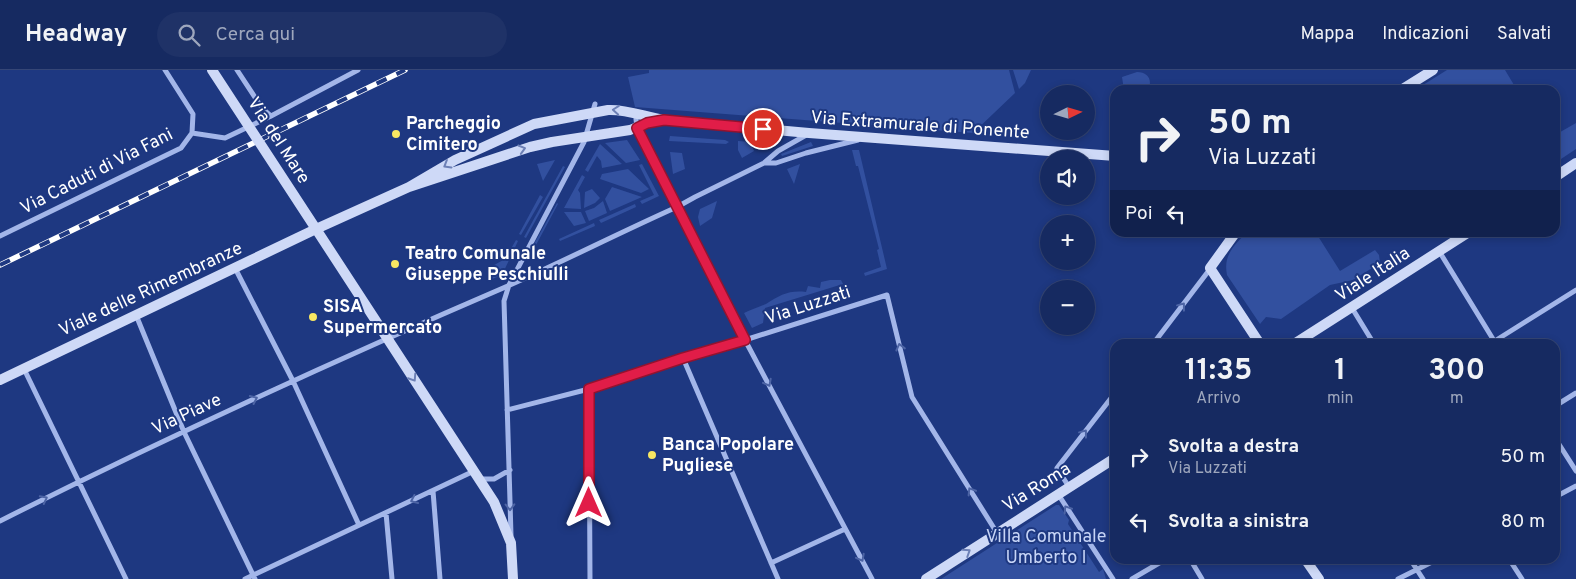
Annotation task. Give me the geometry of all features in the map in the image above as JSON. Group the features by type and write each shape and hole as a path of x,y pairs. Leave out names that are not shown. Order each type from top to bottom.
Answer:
{"main road":[{"name":"Via del Mare","path":"212,70 494,502 511,543 513,579"},
{"path":"1409,85 1433,70"},
{"name":"Via Extramurale di Ponente","path":"409,187 455,160 534,124 593,108 599,110 618,109 664,120 868,138 1110,156"},
{"name":"Via Extramurale di Ponente","path":"316,229 409,187 530,147 630,130 647,123 664,120"},
{"path":"1560,174 1576,163"},
{"name":"Viale delle Rimembranze","path":"0,380 316,229"},
{"path":"1232,237 1210,268 1257,339"},
{"name":"Viale Italia","path":"1302,339 1460,237"},
{"name":"Via Roma","path":"927,579 997,532 1110,461"},
{"path":"1308,564 1319,579"}],"street":[{"name":"Via Caduti di Via Fani","path":"0,236 181,148 192,134 193,114 165,70"},
{"path":"238,70 262,108 271,116"},
{"path":"192,134 225,138 358,70"},
{"path":"511,543 504,301 508,285 585,137 593,108"},
{"path":"638,115 636,119 637,128 745,340 872,579"},
{"path":"764,163 778,151 809,133"},
{"path":"816,150 822,145 826,134"},
{"path":"764,163 776,163 816,150 868,138"},
{"name":"Via Piave","path":"0,521 78,482 387,337 508,285 677,207 764,163"},
{"path":"1439,251 1492,339"},
{"path":"235,268 293,381 359,525"},
{"path":"1157,339 1210,268"},
{"path":"1500,339 1576,290"},
{"name":"Via Luzzati","path":"507,410 589,389 887,295 912,398 997,532"},
{"path":"1352,308 1371,339"},
{"path":"136,316 184,432 254,577"},
{"path":"683,358 778,579"},
{"path":"23,369 126,579"},
{"path":"589,389 590,579"},
{"path":"1560,403 1576,393"},
{"path":"1069,487 1058,468 1110,400"},
{"path":"1560,446 1576,471"},
{"path":"245,579 254,577 433,491 476,475 494,479 510,470"},
{"path":"1560,494 1576,486"},
{"path":"433,491 440,579"},
{"path":"1058,494 1113,579"},
{"path":"386,513 392,579"},
{"path":"771,563 846,529"},
{"path":"1132,579 1158,564"},
{"path":"1193,564 1202,579"},
{"path":"1414,564 1423,579"},
{"path":"1398,579 1428,564"},
{"path":"1512,564 1522,579"}],"green space":[{"path":"649,70 1009,70 1015,93 973,133 635,107 628,77 649,73"},
{"path":"1013,70 1031,70 1025,83 1019,89"},
{"path":"1447,70 1505,70 1514,85 1423,85"},
{"path":"1141,72 1147,75 1150,83 1149,85 1123,85 1122,77"},
{"path":"1576,123 1576,149 1560,160 1560,132"},
{"path":"670,136 725,140 729,142 726,144 669,141"},
{"path":"627,140 640,160 626,163 605,143"},
{"path":"738,141 751,142 754,151 742,158 738,150"},
{"path":"811,142 813,146 782,156 781,154"},
{"path":"600,144 622,164 602,168 601,161 597,156 588,172 585,170"},
{"path":"852,150 859,150 887,269 865,276 864,273 881,267 877,250 879,249 858,166 856,166"},
{"path":"670,152 682,153 685,169 673,174"},
{"path":"555,160 543,181 537,164"},
{"path":"642,164 659,196 642,204 640,201 654,195 639,165"},
{"path":"800,164 794,184 787,169"},
{"path":"563,166 565,167 526,238 524,237"},
{"path":"628,169 649,189 641,193 600,179 602,174"},
{"path":"582,175 585,177 578,190 580,193 581,209 564,208"},
{"path":"612,187 642,197 610,211 605,199"},
{"path":"592,189 600,198 595,203 584,208 585,192"},
{"path":"540,195 543,197 521,235 519,234"},
{"path":"603,201 607,213 589,221 585,211 594,208"},
{"path":"717,201 712,218 700,226 698,217 700,209"},
{"path":"557,203 536,245 534,244"},
{"path":"635,204 636,207 601,223 599,220"},
{"path":"564,212 581,212 586,223 574,226"},
{"path":"594,223 595,226 560,241 559,239"},
{"path":"1243,237 1319,237 1340,271 1375,250 1379,255 1380,263 1353,280 1330,285 1281,319 1266,317 1260,324 1227,275 1228,256"},
{"path":"516,240 518,241 502,275 492,279 487,269 505,259"},
{"path":"841,280 843,284 765,308 763,323 752,328 744,313 785,294 806,292 808,286 820,288 821,282"},
{"name":"Villa Comunale Umberto I","path":"1056,505 1059,505 1069,520 1068,524 1099,572 1103,569 1106,579 941,579"}],"railway":[{"path":"0,265 405,70"}],"place":[{"name":"Parcheggio Cimitero","path":"396,134"},
{"name":"Teatro Comunale Giuseppe Peschiulli","path":"395,264"},
{"name":"SISA Supermercato","path":"313,317"},
{"name":"Banca Popolare Pugliese","path":"652,455"}],"route":[{"path":"589,503 589,389 745,340 637,128 647,123 664,120 763,129"}]}
